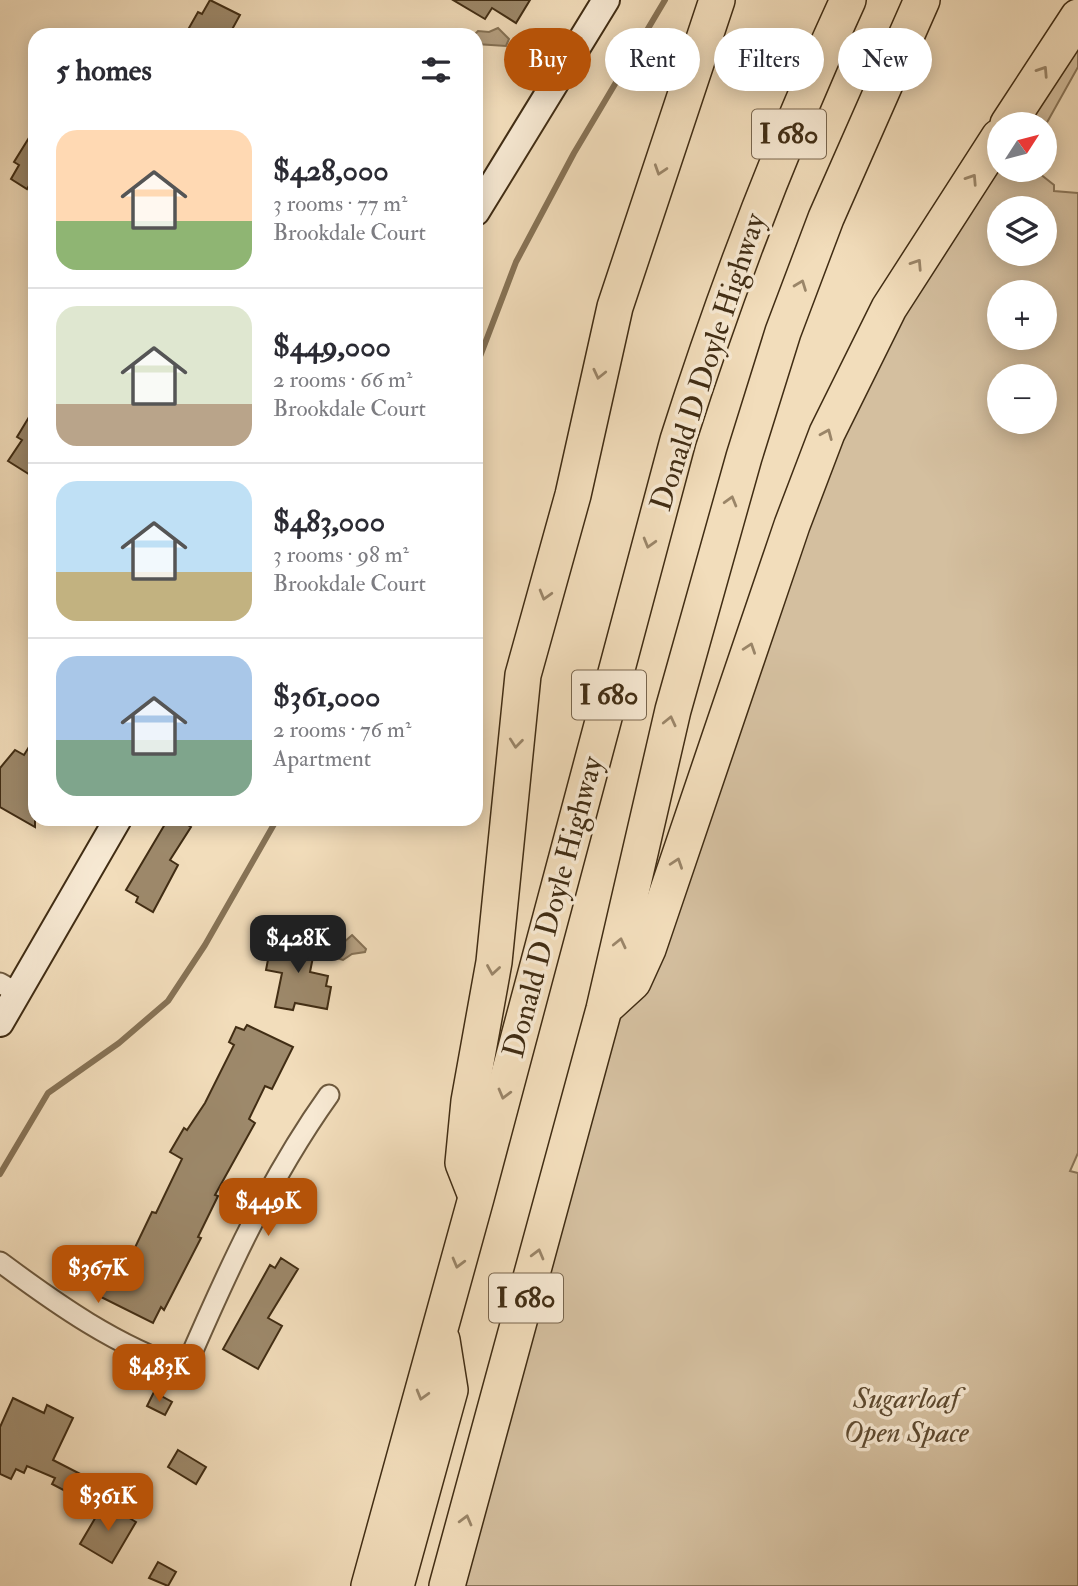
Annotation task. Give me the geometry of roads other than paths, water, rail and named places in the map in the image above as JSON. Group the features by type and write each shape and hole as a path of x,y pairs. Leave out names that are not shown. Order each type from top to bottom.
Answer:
{"highway":[{"path":"476,1198 463,1163 469,1101 494,962 523,675 573,495 615,307 717,0"},
{"name":"Donald D Doyle Highway","path":"369,1586 476,1198 678,440 718,316 762,199 848,0"},
{"name":"Donald D Doyle Highway","path":"447,1586 604,1009 673,709 744,457 783,332 826,218 922,0"},
{"path":"1016,112 1078,17"},
{"path":"604,1009 633,982 648,949 792,525 827,433 889,308 987,156"},
{"name":"I 680","path":"396,1586 450,1390 440,1330"}],"main road":[{"path":"483,201 606,0"},
{"path":"0,1023 8,988 113,826"}],"street":[{"path":"0,1262 69,1312 147,1356 185,1369 221,1285 298,1139 328,1095"}],"waterway":[{"path":"483,349 516,262 574,153 665,0"},
{"path":"0,1174 48,1093 119,1043 168,1001 205,945 273,826"}],"park label":[{"name":"Sugarloaf Open Space","path":"906,1415"}]}
